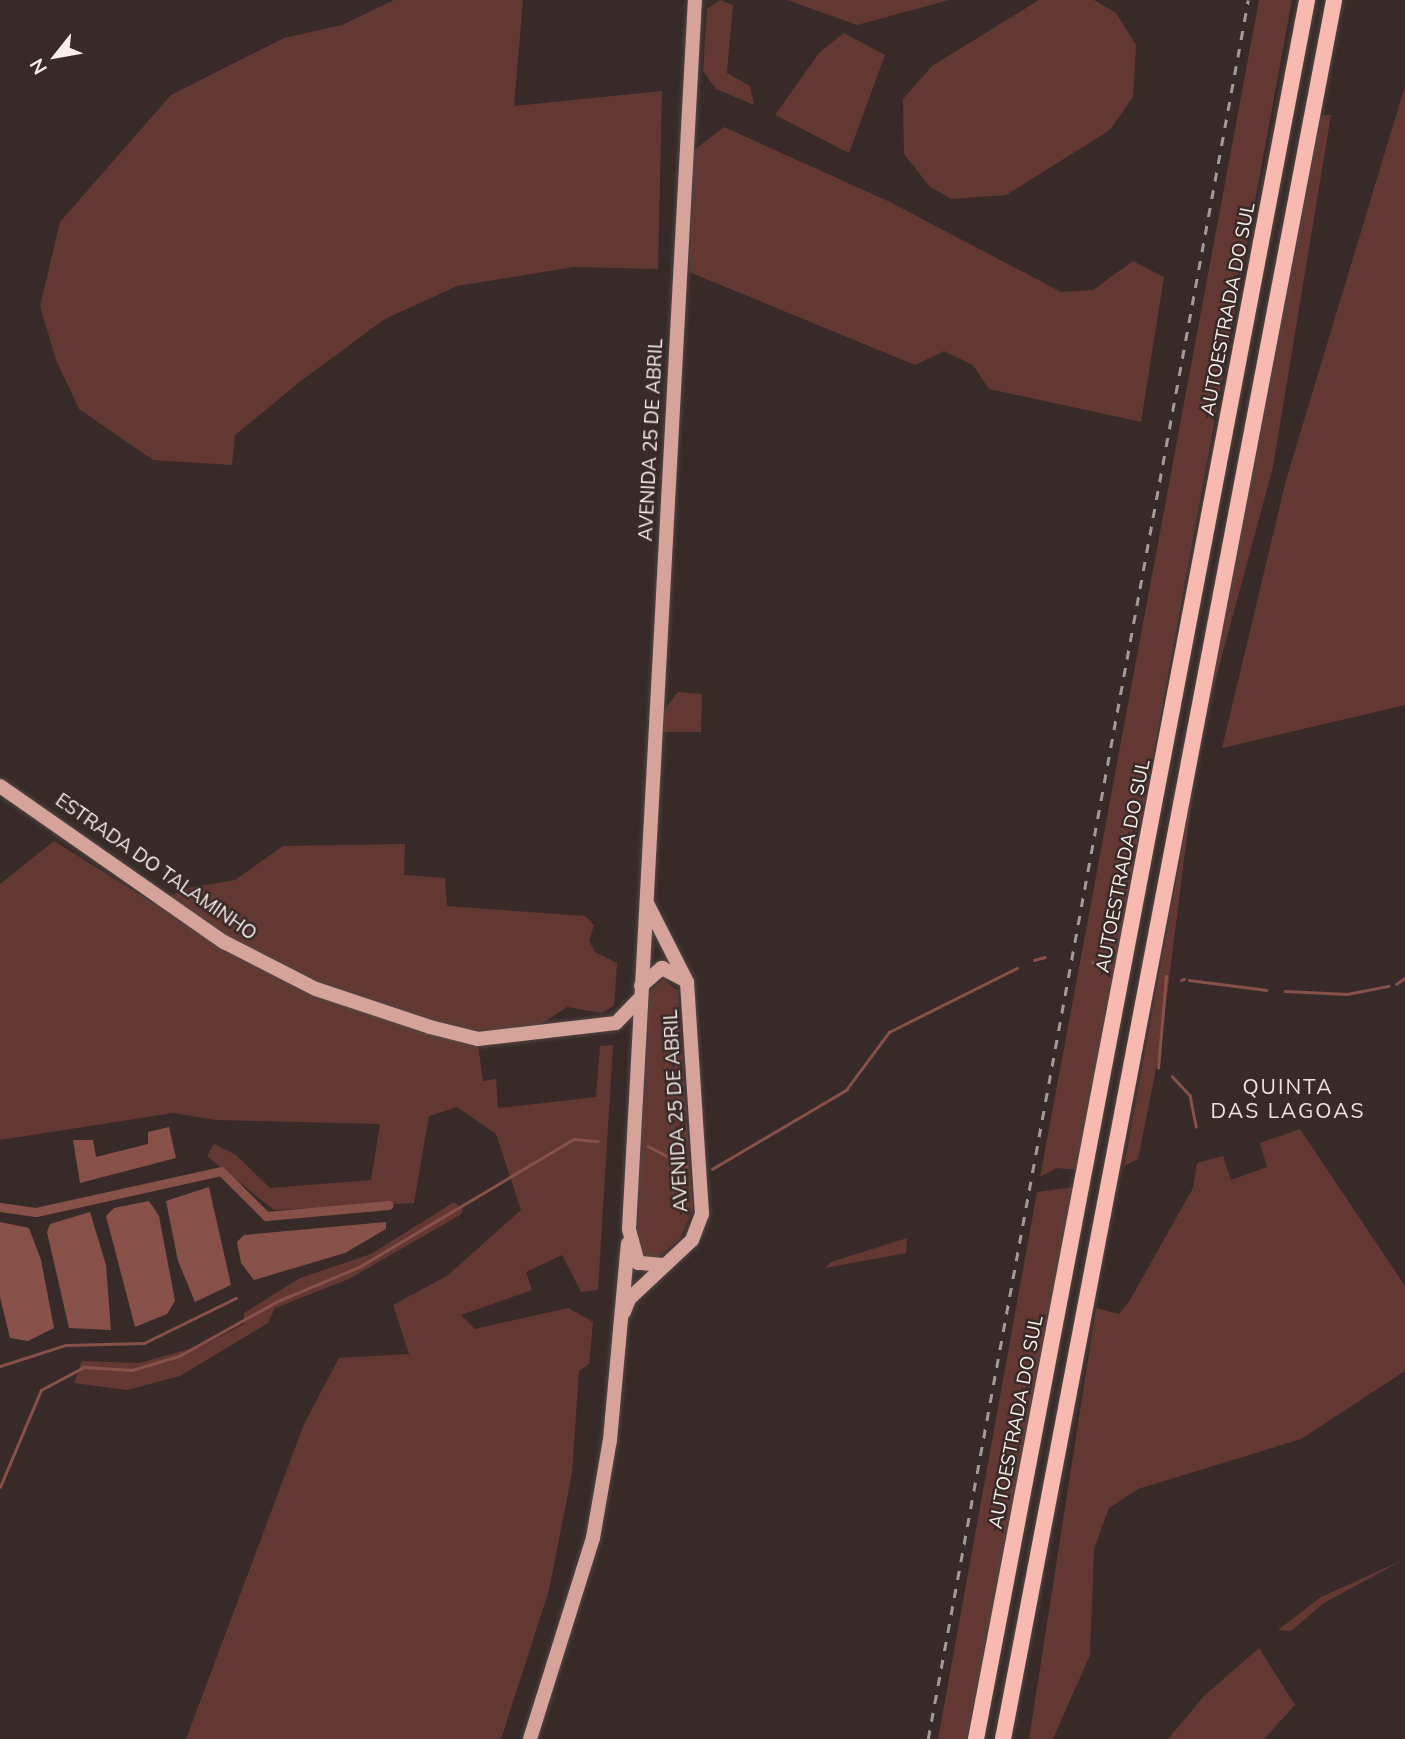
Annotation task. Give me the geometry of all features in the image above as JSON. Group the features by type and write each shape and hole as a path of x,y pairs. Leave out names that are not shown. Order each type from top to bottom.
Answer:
{"highway":[{"name":"AUTOESTRADA DO SUL","path":"976,1739 1087,1177 1307,0"},
{"path":"1003,1739 1334,0"}],"main road":[{"name":"AVENIDA 25 DE ABRIL","path":"530,1739 593,1538 622,1317 629,1242 645,883 695,0"},
{"name":"ESTRADA DO TALAMINHO","path":"0,786 224,942 316,989 478,1039 616,1023"},
{"name":"AVENIDA 25 DE ABRIL","path":"622,1317 629,1299 692,1240 702,1214 687,982 654,927 645,883"},
{"name":"AVENIDA 25 DE ABRIL","path":"641,992 662,968 687,982"},
{"path":"638,1044 616,1023 641,992"},
{"path":"629,1242 638,1263 663,1265"}],"shaded area":[{"path":"394,0 523,0 514,106 662,91 658,269 574,267 457,286 385,319 302,380 235,435 232,465 153,460 79,409 56,360 40,306 60,222 171,95 284,38 342,25"},
{"path":"720,0 733,5 727,73 750,86 754,105 716,89 703,71 707,9"},
{"path":"787,0 949,0 857,25"},
{"path":"1039,0 1094,0 1116,13 1136,45 1133,97 1110,130 1006,195 952,199 930,187 904,154 903,99 932,66"},
{"path":"1259,0 1292,0 1077,1170 1057,1168 1040,1177"},
{"path":"844,33 885,55 849,153 775,115 819,53"},
{"path":"1405,86 1405,705 1222,748 1286,480"},
{"path":"1321,115 1331,115 1273,467 1207,711"},
{"path":"724,127 890,202 1061,292 1093,290 1133,261 1164,277 1141,422 989,389 973,365 944,351 915,365 689,272 694,150"},
{"path":"678,692 702,694 701,732 663,732 664,710"},
{"path":"1193,788 1161,1044 1138,1159 1124,1166"},
{"path":"54,841 153,903 188,888 235,880 283,846 405,844 404,875 445,878 447,906 585,916 594,925 589,941 595,952 617,963 614,1006 601,1013 567,1007 536,1027 478,1045 483,1081 496,1079 498,1108 596,1097 600,1046 613,1045 598,1290 581,1292 562,1255 526,1272 532,1290 461,1315 475,1329 568,1308 593,1322 589,1364 579,1371 572,1473 549,1590 501,1739 186,1739 304,1424 339,1358 409,1354 393,1305 447,1276 521,1210 496,1134 457,1107 429,1116 414,1203 274,1210 207,1156 214,1144 236,1155 270,1188 371,1180 380,1124 216,1120 173,1113 0,1140 0,884"},
{"path":"663,979 678,991 693,1209 680,1239 656,1259 641,1256 636,1246 649,993"},
{"path":"169,1127 176,1158 80,1183 73,1140 93,1140 96,1157 148,1144 148,1132"},
{"path":"1300,1129 1405,1286 1405,1371 1301,1439 1138,1489 1109,1508 1094,1549 1090,1655 1053,1739 1029,1739 1096,1308 1119,1314 1130,1300 1193,1188 1197,1163 1223,1156 1231,1180 1267,1167 1260,1143"},
{"path":"209,1187 231,1285 195,1302 178,1261 166,1201"},
{"path":"1074,1187 967,1739 938,1739 1037,1192"},
{"path":"149,1201 159,1216 175,1301 167,1314 135,1327 106,1216 114,1208"},
{"path":"454,1202 463,1210 460,1215 349,1279 275,1308 268,1323 180,1376 127,1390 74,1383 82,1361 140,1363 203,1345 244,1324 244,1313 300,1278 371,1254"},
{"path":"90,1212 106,1265 111,1330 69,1328 47,1232 50,1224"},
{"path":"0,1222 29,1228 41,1260 54,1328 28,1341 10,1338 0,1297"},
{"path":"386,1222 386,1229 345,1253 254,1280 241,1263 237,1242 244,1235"},
{"path":"907,1238 906,1253 825,1268 831,1262"},
{"path":"1405,1559 1324,1603 1291,1631 1278,1630 1321,1597"},
{"path":"1259,1648 1295,1705 1264,1739 1168,1739 1204,1696"}],"waterway":[{"path":"1034,960 1045,957"},
{"path":"1092,962 1103,964"},
{"path":"712,1169 846,1090 889,1032 1017,968"},
{"path":"1158,1068 1166,976"},
{"path":"1396,984 1405,978"},
{"path":"1189,980 1266,990"},
{"path":"1285,991 1347,994 1388,986"},
{"path":"1172,1076 1190,1095 1196,1126"},
{"path":"0,1487 41,1390 84,1367 132,1370 179,1356 276,1302 359,1267 574,1139 598,1141"},
{"path":"648,1146 686,1166"},
{"path":"0,1207 36,1212 221,1171 266,1216 389,1205"},
{"path":"0,1366 66,1345 144,1343 236,1298"}],"railway":[{"path":"928,1739 1248,0"}],"district":[{"name":"QUINTA DAS LAGOAS","path":"1288,1098"}]}
